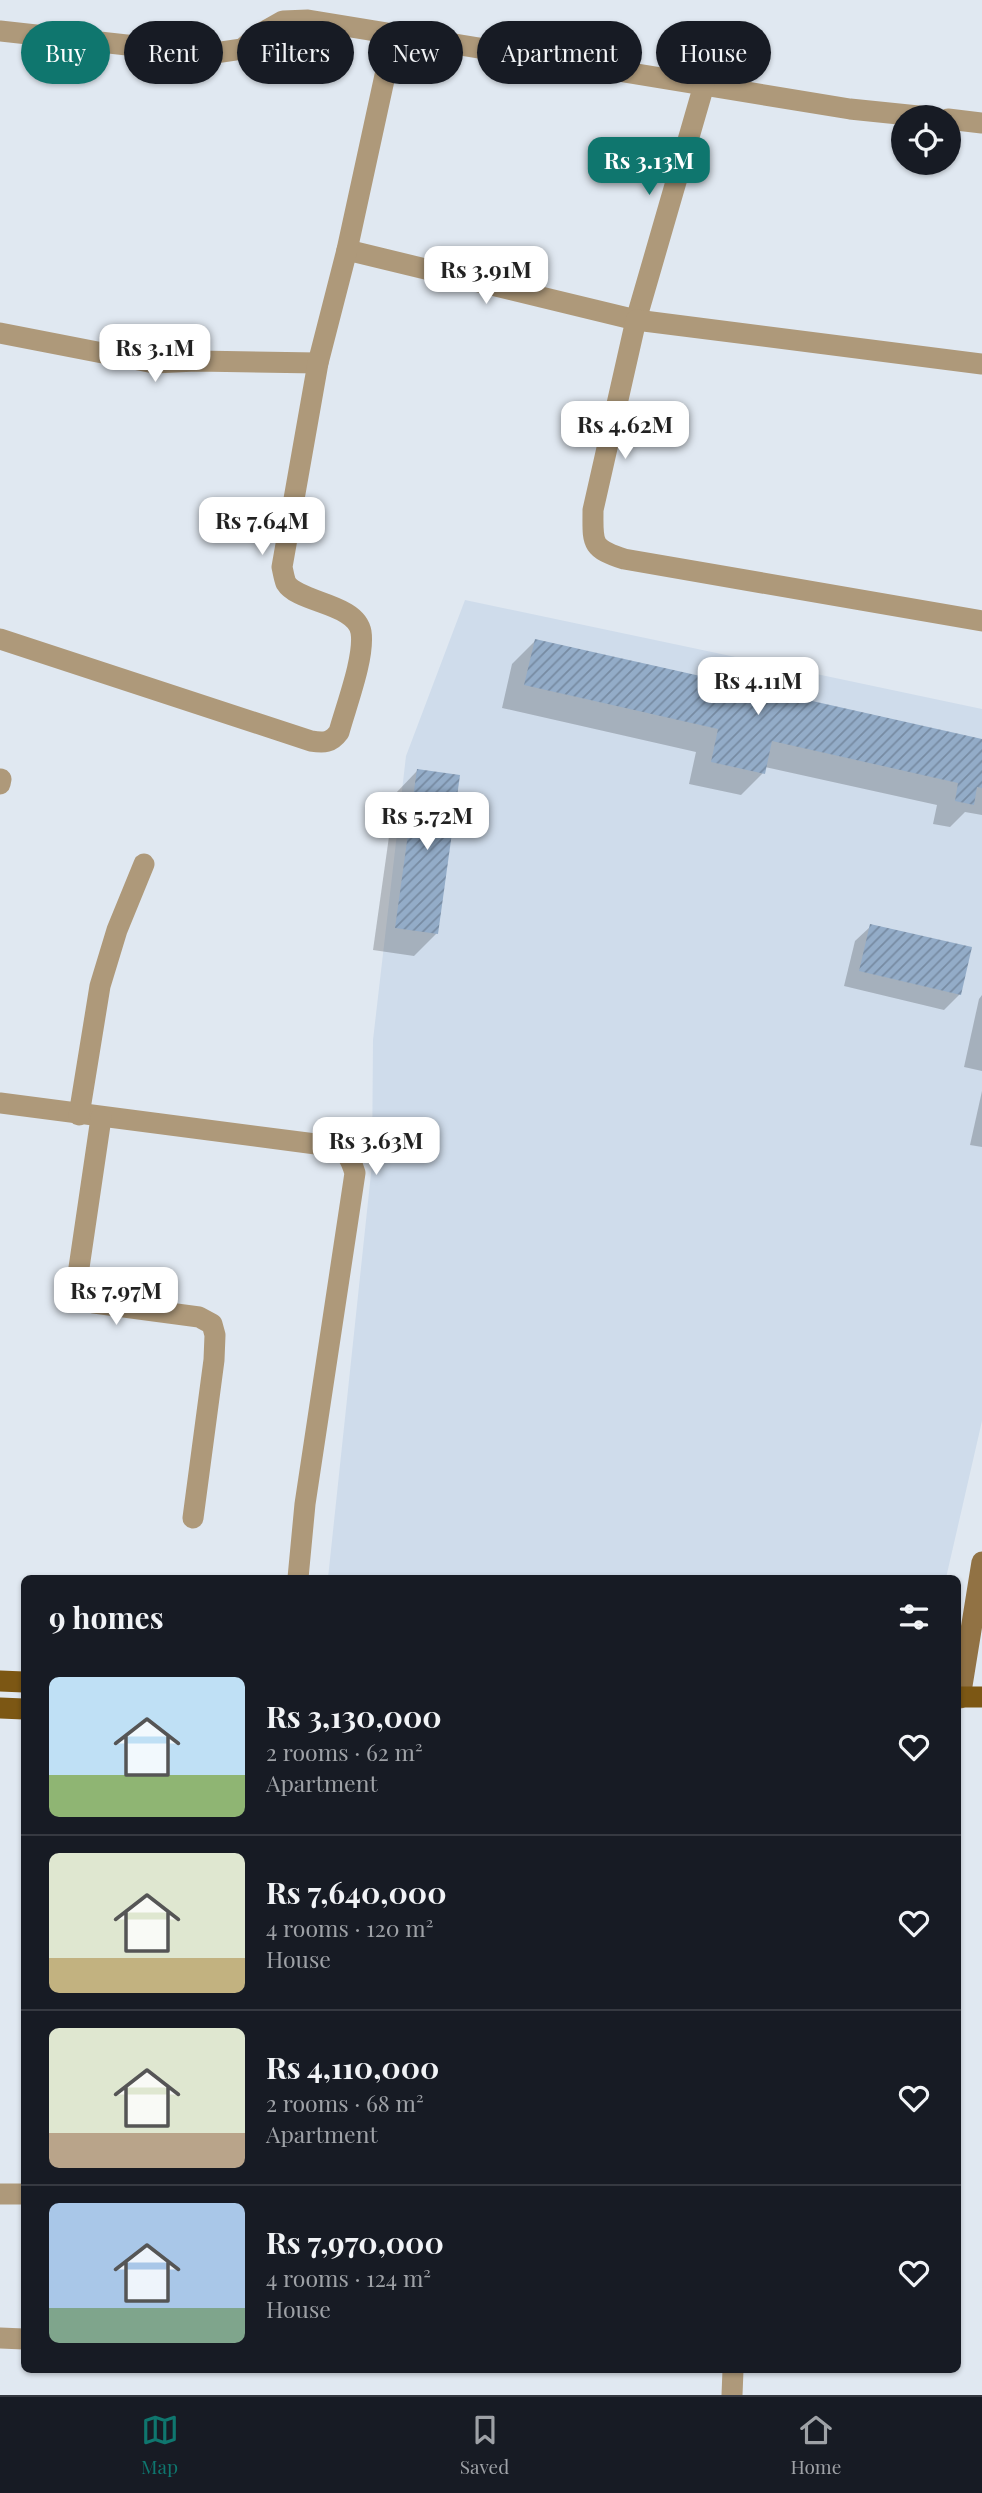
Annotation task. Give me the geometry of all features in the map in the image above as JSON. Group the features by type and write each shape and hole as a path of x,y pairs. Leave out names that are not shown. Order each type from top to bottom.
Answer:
{"main road":[{"path":"0,1681 21,1682"},
{"path":"961,1698 982,1697"},
{"path":"0,1708 21,1709"}],"street":[{"path":"0,30 208,54 242,49 260,34 283,21 308,20 368,30"},
{"path":"463,45 850,109 891,113"},
{"path":"0,639 311,741 324,743 334,739 339,732 361,653 361,628 341,610 293,589 286,582 282,567 318,363 347,250 383,84"},
{"path":"704,85 636,320 593,510 593,539 602,552 624,559 982,621"},
{"path":"961,121 982,123"},
{"path":"347,250 636,320 982,364"},
{"path":"0,333 153,363 318,363"},
{"path":"79,1115 100,986 117,930 144,864"},
{"path":"0,1103 331,1146 345,1151 352,1161 355,1173 305,1504 298,1575"},
{"path":"101,1118 76,1288 80,1297 94,1303 199,1317 212,1324 215,1335 214,1360 193,1518"},
{"path":"961,1686 982,1562"},
{"path":"0,2194 21,2194"},
{"path":"0,2338 21,2339"},
{"path":"732,2395 733,2373"}],"shaded area":[{"path":"465,600 982,709 982,1421 947,1575 328,1575 372,1164 373,1040 406,756"}],"building":[{"path":"535,639 982,739 982,788 977,787 974,805 955,801 958,783 772,741 765,774 711,762 718,729 524,685"},
{"path":"417,769 460,775 438,934 395,928"},
{"path":"870,924 972,947 961,995 859,971"}]}
